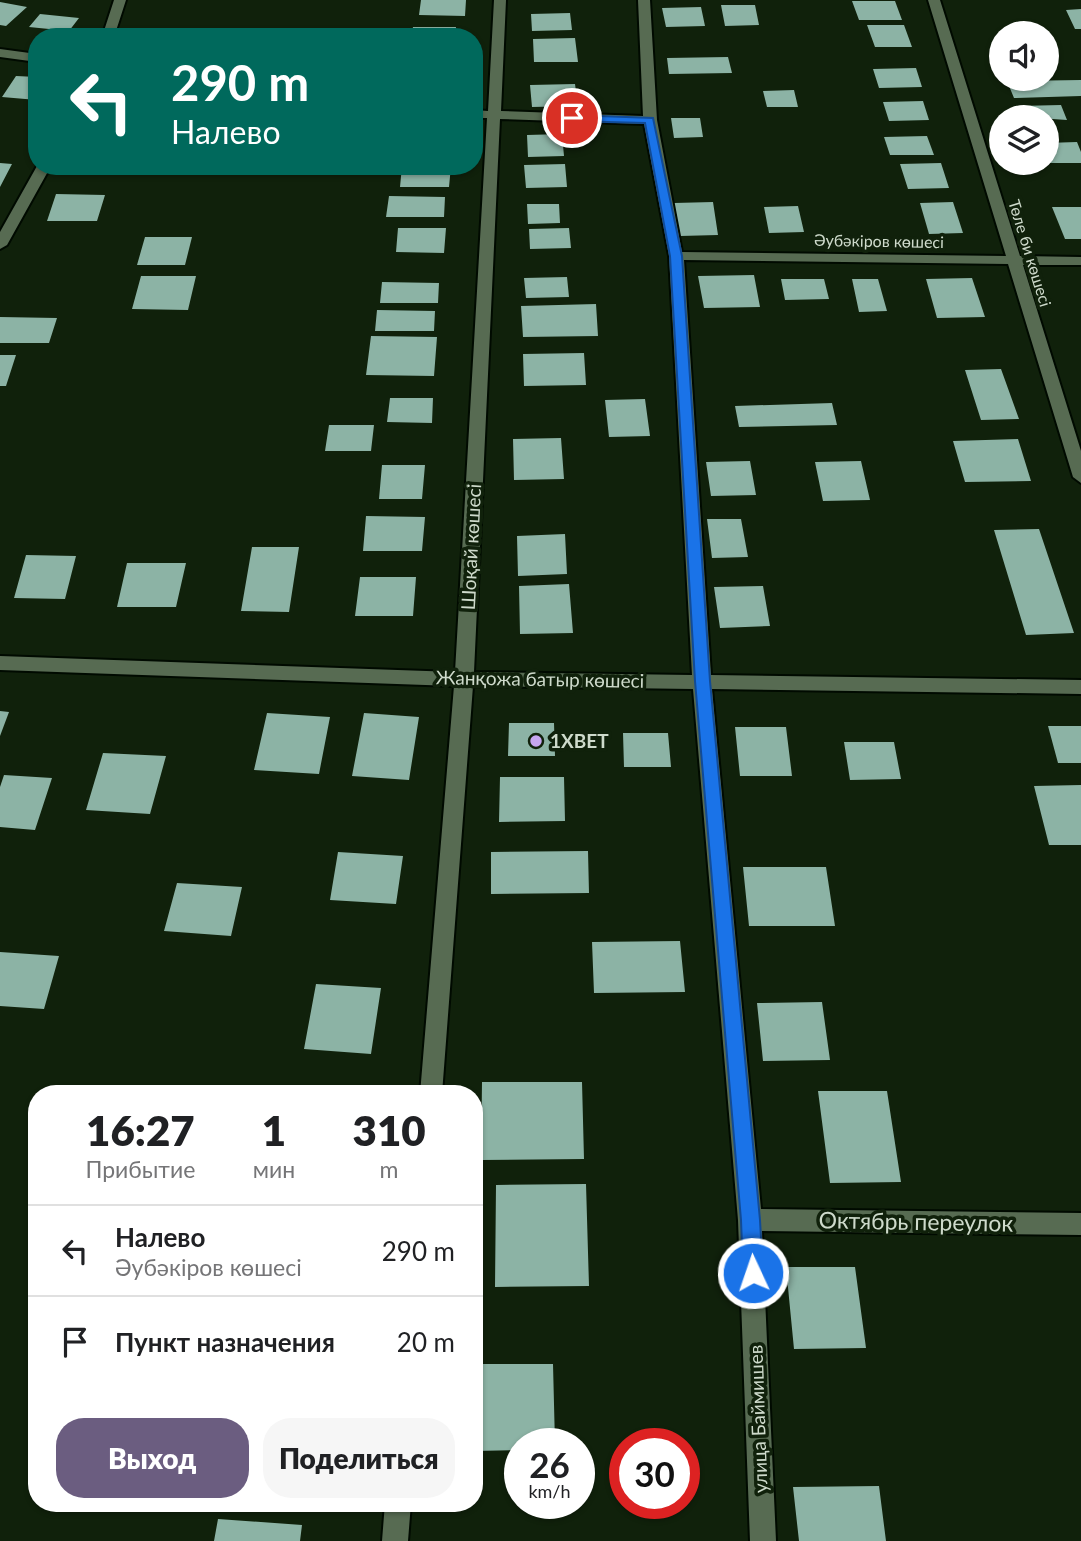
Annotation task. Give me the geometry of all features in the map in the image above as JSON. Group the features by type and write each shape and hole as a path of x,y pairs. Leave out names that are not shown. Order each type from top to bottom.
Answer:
{"street":[{"path":"111,28 120,0"},
{"name":"Шоқай көшесі","path":"432,1085 464,679 500,0"},
{"name":"улица Баймишев","path":"644,0 650,120 676,256 702,681 750,1220 763,1541"},
{"name":"Төле би көшесі","path":"934,0 1081,477"},
{"path":"0,53 28,57"},
{"path":"483,115 650,120"},
{"path":"0,245 39,175"},
{"name":"Әубәкіров көшесі","path":"676,256 1081,261"},
{"name":"Жанқожа батыр көшесі","path":"0,663 464,679 1081,687"},
{"name":"Октябрь переулок","path":"750,1220 1081,1224"},
{"path":"396,1541 398,1512"}],"building":[{"path":"421,0 466,0 465,16 419,15"},
{"path":"852,1 895,1 902,20 859,20"},
{"path":"0,2 27,7 6,26 0,25"},
{"path":"721,5 755,5 759,25 725,26"},
{"path":"701,7 705,26 666,27 662,8"},
{"path":"1081,9 1081,29 1075,29 1066,10"},
{"path":"570,13 572,30 532,31 531,14"},
{"path":"40,14 79,18 71,28 29,27"},
{"path":"867,25 904,25 912,47 875,47"},
{"path":"413,27 456,27 456,28"},
{"path":"575,38 578,62 534,62 533,39"},
{"path":"728,57 732,73 669,74 667,58"},
{"path":"916,68 922,87 879,88 873,69"},
{"path":"16,76 28,77 28,99 2,97"},
{"path":"1059,80 1081,80 1081,96 1014,98 1011,91 1059,91"},
{"path":"575,84 578,106 532,107 530,85"},
{"path":"794,90 798,107 767,107 763,91"},
{"path":"923,101 929,120 889,121 883,102"},
{"path":"1061,105 1067,120 1059,119"},
{"path":"671,118 700,118 703,137 674,138"},
{"path":"562,134 564,156 528,157 527,135"},
{"path":"927,136 934,155 890,155 884,137"},
{"path":"1077,142 1081,163 1059,163 1059,143"},
{"path":"0,163 12,164 0,187"},
{"path":"941,163 949,188 908,189 900,164"},
{"path":"565,164 567,187 526,188 524,165"},
{"path":"401,175 450,175 449,187 400,187"},
{"path":"56,194 105,195 97,221 47,221"},
{"path":"389,196 445,197 444,217 386,217"},
{"path":"713,202 718,235 680,236 674,203"},
{"path":"953,202 963,233 929,234 920,203"},
{"path":"527,204 559,204 560,223 528,224"},
{"path":"798,206 804,232 769,233 764,207"},
{"path":"1052,207 1081,207 1081,239 1065,239"},
{"path":"398,228 446,228 444,253 396,252"},
{"path":"569,228 571,248 530,249 529,229"},
{"path":"145,237 192,237 185,265 137,265"},
{"path":"754,275 760,307 704,308 698,276"},
{"path":"141,276 196,276 188,310 132,309"},
{"path":"567,277 569,297 526,298 524,278"},
{"path":"972,278 985,317 937,318 926,279"},
{"path":"781,279 824,279 829,299 785,300"},
{"path":"852,279 878,279 887,311 859,312"},
{"path":"382,282 439,283 438,303 380,303"},
{"path":"596,304 598,336 523,337 521,306"},
{"path":"377,310 435,311 434,331 375,331"},
{"path":"0,317 57,318 49,343 0,343"},
{"path":"371,336 437,337 434,376 366,375"},
{"path":"584,353 586,385 524,386 523,354"},
{"path":"0,355 16,355 6,386 0,386"},
{"path":"1001,369 1019,419 981,420 965,370"},
{"path":"390,398 433,398 432,423 387,422"},
{"path":"645,399 650,436 609,437 605,400"},
{"path":"832,403 837,425 739,427 735,406"},
{"path":"329,425 374,425 371,451 325,451"},
{"path":"561,438 564,479 514,480 513,439"},
{"path":"1018,439 1031,481 965,482 953,441"},
{"path":"750,461 756,495 711,496 706,462"},
{"path":"861,461 870,500 823,501 815,462"},
{"path":"382,465 425,465 422,499 379,499"},
{"path":"366,516 425,517 422,551 363,551"},
{"path":"707,519 741,519 748,557 712,558"},
{"path":"1039,529 1074,633 1026,635 994,530"},
{"path":"565,534 567,574 518,576 517,536"},
{"path":"252,547 299,547 289,612 241,611"},
{"path":"26,555 76,556 65,599 14,598"},
{"path":"127,563 186,563 176,607 117,607"},
{"path":"360,577 416,577 413,616 355,616"},
{"path":"569,584 573,633 520,634 519,586"},
{"path":"763,586 770,626 720,628 714,587"},
{"path":"0,711 9,712 0,736"},
{"path":"267,713 330,717 319,774 254,770"},
{"path":"364,713 419,717 409,780 352,776"},
{"path":"509,723 554,723 555,756 508,756"},
{"path":"1048,726 1081,726 1081,763 1058,763"},
{"path":"735,727 786,727 792,776 740,776"},
{"path":"623,733 668,733 671,767 624,767"},
{"path":"844,742 894,742 901,779 850,780"},
{"path":"103,753 166,756 150,814 86,810"},
{"path":"4,775 52,778 35,830 0,827 0,787"},
{"path":"500,777 564,777 565,821 499,822"},
{"path":"1081,785 1081,845 1049,845 1034,786"},
{"path":"588,851 589,893 491,894 491,852"},
{"path":"338,852 403,856 396,904 330,900"},
{"path":"743,867 826,867 835,926 749,926"},
{"path":"177,883 242,887 231,936 164,931"},
{"path":"680,941 685,992 594,993 592,942"},
{"path":"0,952 59,956 44,1009 0,1006"},
{"path":"316,984 381,988 371,1054 304,1049"},
{"path":"822,1002 830,1060 763,1061 757,1003"},
{"path":"482,1082 582,1082 584,1159 483,1160"},
{"path":"818,1091 887,1091 901,1182 830,1183"},
{"path":"586,1184 589,1286 495,1287 496,1185"},
{"path":"786,1267 855,1267 866,1348 794,1349"},
{"path":"483,1364 553,1364 555,1428 504,1428 504,1450 483,1451"},
{"path":"879,1486 886,1541 799,1541 793,1487"},
{"path":"218,1519 302,1525 300,1541 214,1541"}],"place":[{"name":"1XBET","path":"536,741"}],"route":[{"path":"572,118 650,120 676,256 702,681 753,1273"}]}
